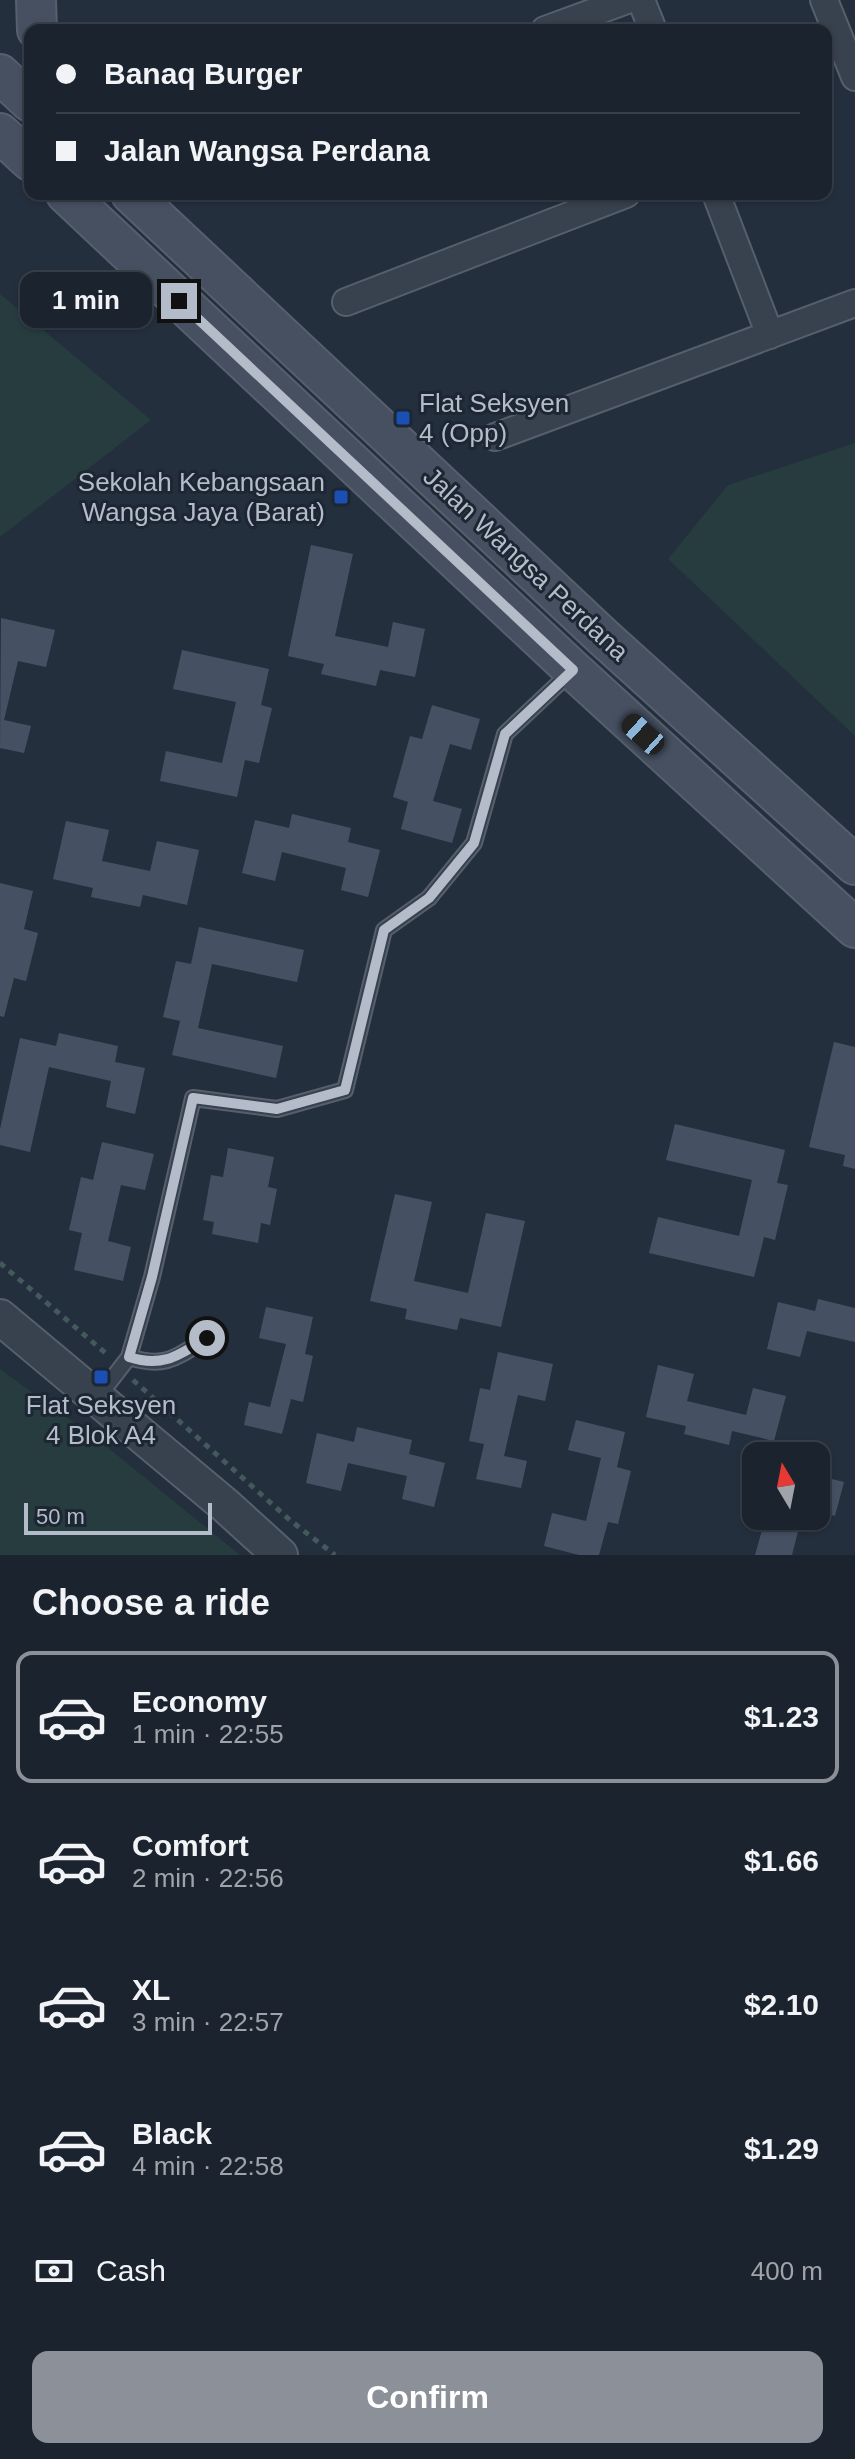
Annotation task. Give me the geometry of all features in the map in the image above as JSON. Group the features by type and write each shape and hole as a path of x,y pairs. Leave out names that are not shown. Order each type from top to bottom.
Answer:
{"main road":[{"path":"36,0 37,24"},
{"path":"0,74 24,96"},
{"path":"0,133 24,155"},
{"name":"Jalan Wangsa Perdana","path":"72,200 573,670 855,928"},
{"name":"Jalan Wangsa Perdana","path":"137,200 603,637 855,865"}],"street":[{"path":"561,24 627,0"},
{"path":"641,0 651,24"},
{"path":"824,0 855,77"},
{"path":"346,302 610,200"},
{"path":"718,200 770,335"},
{"path":"495,437 855,303"},
{"path":"0,1317 98,1397 280,1555"}],"lane":[{"path":"98,1397 126,1363 152,1277 193,1098 277,1109 345,1090 384,930 429,898 474,843 505,734 573,670"},
{"path":"126,1363 165,1362 207,1338"}],"path":[{"path":"0,1263 126,1363 291,1521 335,1555"}],"green space":[{"path":"0,294 151,420 0,537"},
{"path":"855,443 855,736 668,559 728,485"},
{"path":"0,1369 101,1442 240,1555 0,1555"}],"building":[{"path":"311,545 353,554 335,636 388,647 393,622 425,629 415,677 380,670 376,686 321,674 324,664 288,656"},
{"path":"1,618 55,630 46,667 18,661 4,720 31,726 24,753 0,748"},
{"path":"182,650 269,669 261,705 272,708 259,763 245,760 237,797 160,781 166,751 222,763 236,702 173,689"},
{"path":"432,705 480,719 471,750 450,744 433,801 462,809 452,843 401,829 408,802 393,797 410,736 422,739"},
{"path":"292,814 351,828 348,842 380,850 368,897 341,890 346,868 282,852 275,881 242,873 255,820 289,828"},
{"path":"66,821 109,830 102,861 150,871 157,841 199,850 187,905 143,895 140,907 91,897 93,888 53,879"},
{"path":"0,883 33,891 24,929 38,933 26,981 14,978 4,1017 0,1016"},
{"path":"199,927 304,950 297,982 212,964 198,1028 283,1046 276,1078 172,1055 180,1021 163,1017 176,961 191,964"},
{"path":"59,1033 118,1046 115,1062 145,1068 135,1114 106,1107 111,1081 49,1067 30,1152 0,1145 0,1129 20,1038 56,1046"},
{"path":"834,1042 855,1047 855,1169 843,1166 845,1155 809,1147"},
{"path":"675,1124 785,1150 777,1183 788,1185 775,1240 764,1237 754,1277 649,1253 658,1217 739,1236 752,1180 666,1160"},
{"path":"102,1142 154,1154 145,1190 121,1185 108,1241 131,1247 123,1281 74,1270 82,1233 69,1230 81,1177 93,1180"},
{"path":"228,1148 274,1157 268,1187 277,1189 270,1225 261,1223 258,1243 212,1234 214,1222 203,1220 211,1175 223,1177"},
{"path":"395,1194 432,1202 414,1281 468,1293 486,1213 525,1221 501,1327 460,1318 457,1330 405,1319 407,1309 370,1301"},
{"path":"818,1299 855,1308 855,1342 807,1331 800,1357 767,1349 778,1302 815,1311"},
{"path":"266,1307 313,1317 305,1354 313,1356 303,1402 291,1399 282,1434 244,1425 249,1402 270,1407 286,1344 259,1338"},
{"path":"498,1352 553,1364 545,1401 518,1395 504,1456 527,1461 521,1488 476,1479 484,1444 469,1441 480,1388 490,1390"},
{"path":"658,1365 694,1374 687,1401 746,1415 753,1388 786,1396 774,1441 732,1431 729,1445 684,1434 686,1426 646,1417"},
{"path":"576,1420 625,1432 617,1467 631,1471 618,1524 608,1522 599,1555 579,1555 544,1546 552,1513 586,1521 601,1458 568,1450"},
{"path":"357,1427 412,1440 409,1454 445,1463 434,1507 402,1499 407,1476 348,1463 341,1491 306,1483 317,1433 354,1442"},
{"path":"830,1478 844,1482 835,1516 830,1515"},
{"path":"762,1530 798,1530 792,1555 755,1555"}],"place":[{"name":"Flat Seksyen 4 (Opp)","path":"403,418"},
{"name":"Sekolah Kebangsaan Wangsa Jaya (Barat)","path":"341,497"},
{"name":"Flat Seksyen 4 Blok A4","path":"101,1377"}],"route":[{"path":"179,301 573,670 505,734 474,843 429,898 384,930 345,1090 277,1109 193,1098 152,1277 129,1357 147,1363 165,1362 207,1338"}]}
